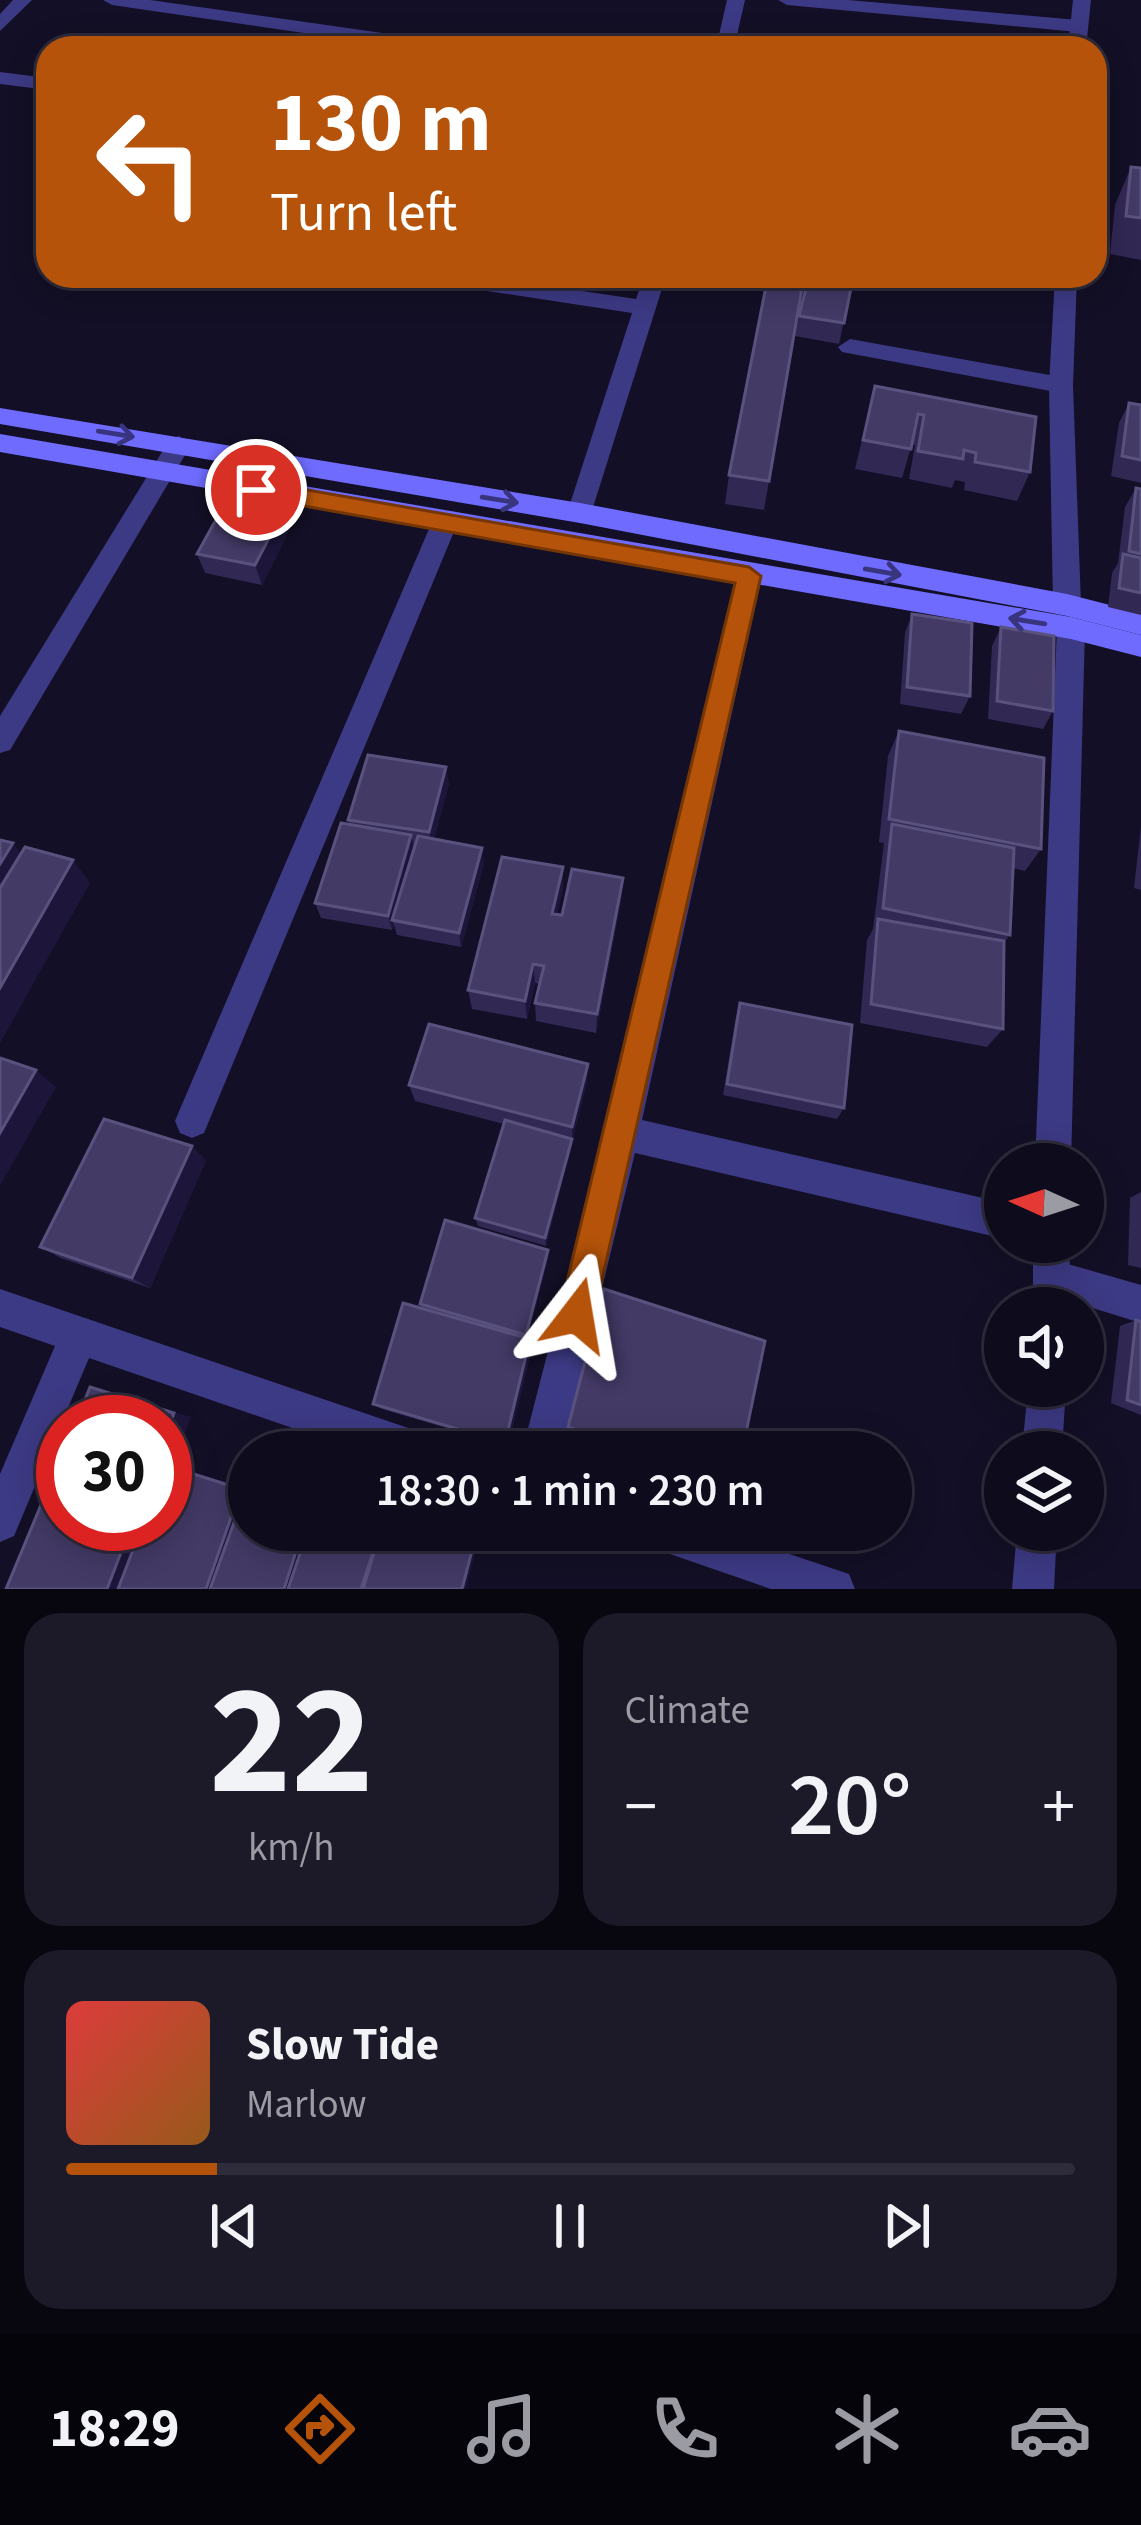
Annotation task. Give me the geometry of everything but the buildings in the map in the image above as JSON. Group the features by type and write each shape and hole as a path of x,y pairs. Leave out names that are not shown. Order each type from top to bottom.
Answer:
{"main road":[{"path":"0,416 580,513 1069,616 1141,646"},
{"path":"0,443 749,576 1141,624"}],"street":[{"path":"0,25 23,0"},
{"path":"112,0 362,36"},
{"path":"728,36 736,0"},
{"path":"787,0 1078,26"},
{"path":"1077,36 1082,0"},
{"path":"0,78 36,82"},
{"path":"514,288 646,308"},
{"path":"580,513 652,288"},
{"path":"1054,1143 1069,616 1061,386 1065,288"},
{"path":"850,347 1061,386"},
{"path":"0,741 179,445"},
{"path":"192,1121 445,522"},
{"path":"547,1431 622,1133 749,576"},
{"path":"622,1133 984,1216"},
{"path":"1052,1276 1141,1304"},
{"path":"0,1308 357,1431"},
{"path":"0,1522 79,1338"},
{"path":"719,1551 834,1589"},
{"path":"1034,1589 1036,1551"}],"route":[{"path":"256,490 749,576 577,1315"}]}
